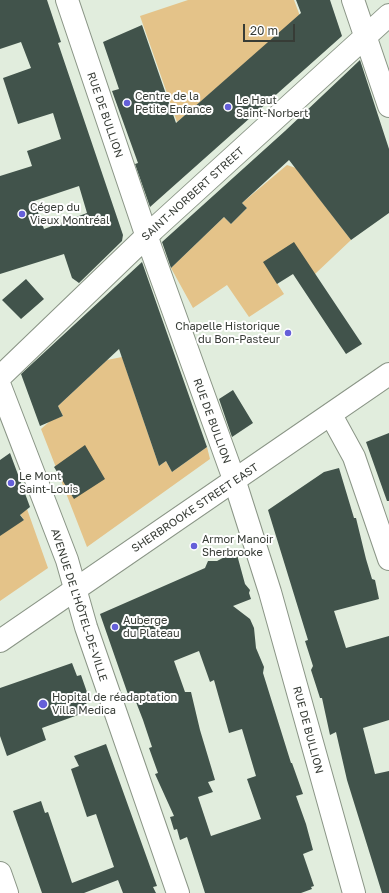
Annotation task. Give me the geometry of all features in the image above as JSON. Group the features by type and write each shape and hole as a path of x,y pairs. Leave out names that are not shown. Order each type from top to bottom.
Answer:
{"street":[{"name":"RUE DE BULLION","path":"67,0 147,236 235,482 270,592 354,893"},
{"path":"353,0 389,106"},
{"name":"SAINT-NORBERT STREET","path":"0,377 147,236 389,15"},
{"name":"SHERBROOKE STREET EAST","path":"0,641 235,482 389,374"},
{"name":"AVENUE DE L'HÔTEL-DE-VILLE","path":"0,386 67,560 86,626 178,893"},
{"path":"331,415 354,457 389,559"},
{"path":"0,873 7,893"}],"shaded area":[{"path":"188,0 294,0 300,16 177,122 140,16"},
{"path":"287,165 296,168 351,240 315,274 264,263 284,294 249,317 227,285 193,308 171,268 224,217 231,224 247,208 242,203"},
{"path":"122,357 159,466 166,461 172,472 207,447 210,459 87,547 41,429 50,421 63,416 58,406 107,360"},
{"path":"27,509 48,568 0,601 0,529 24,520 20,514"}],"building":[{"path":"0,0 47,0 61,42 58,43 123,235 122,241 79,283 72,278 64,254 0,274 0,176 32,166 27,151 61,139 53,113 18,124 3,78 31,68 21,42 0,49","holes":["79,186 87,213 44,229 34,201"]},
{"name":"Le Haut Saint-Norbert","path":"296,0 330,0 342,36 150,207 135,164 138,163 112,91 119,89 103,42 142,25 176,123 301,13"},
{"path":"360,60 389,149 389,213 351,240 289,160 242,203 247,208 231,224 224,217 171,268 162,242 285,131"},
{"path":"294,242 362,344 346,354 293,274 277,284 263,262"},
{"path":"142,262 207,447 172,472 166,461 159,466 119,349 58,406 63,416 40,426 21,374"},
{"path":"26,279 44,299 21,319 2,300"},
{"path":"233,390 253,423 232,437 219,399"},
{"path":"389,433 389,501 387,501 366,442"},
{"path":"85,445 105,479 74,499 54,467"},
{"name":"Le Mont Saint-Louis","path":"10,453 30,507 20,515 24,520 0,536 0,460"},
{"path":"339,468 354,518 356,518 372,579 375,580 379,599 334,611 346,648 389,636 389,720 363,728 375,774 389,771 389,893 382,893 347,780 336,732 330,735 322,698 320,698 311,670 313,666 305,641 308,640 268,510 324,472"},
{"path":"236,551 245,584 250,590 249,593 251,599 233,606 250,619 254,628 256,648 264,667 263,673 291,763 303,794 296,796 313,850 303,854 314,886 311,887 312,889 301,893 205,893 187,837 180,840 177,829 174,830 170,817 174,816 155,774 158,773 149,748 152,747 143,720 136,702 131,703 100,614 205,568 208,561 217,561","holes":["199,651 210,682 214,680 229,733 242,729 256,776 247,779 261,819 211,836 198,797 213,792 208,782 215,780 200,730 191,692 185,692 174,661"]},
{"name":"Hopital de réadaptation Villa Medica","path":"72,663 77,676 81,675 88,695 84,697 89,711 42,728 46,740 7,756 0,736 0,688"},
{"path":"106,744 157,886 153,887 156,893 123,893 118,880 84,893 42,893 13,811 41,801 45,813 48,812 72,883 114,867 96,814 87,817 71,769 79,766 74,756"}],"place":[{"name":"Centre de la Petite Enfance","path":"127,103"},
{"name":"Le Haut Saint-Norbert","path":"228,107"},
{"name":"Cégep du Vieux Montréal","path":"22,214"},
{"name":"Chapelle Historique du Bon-Pasteur","path":"288,333"},
{"name":"Le Mont Saint-Louis","path":"11,483"},
{"name":"Armor Manoir Sherbrooke","path":"194,546"},
{"name":"Auberge du Plateau","path":"115,627"},
{"name":"Hopital de réadaptation Villa Medica","path":"43,704"}]}
